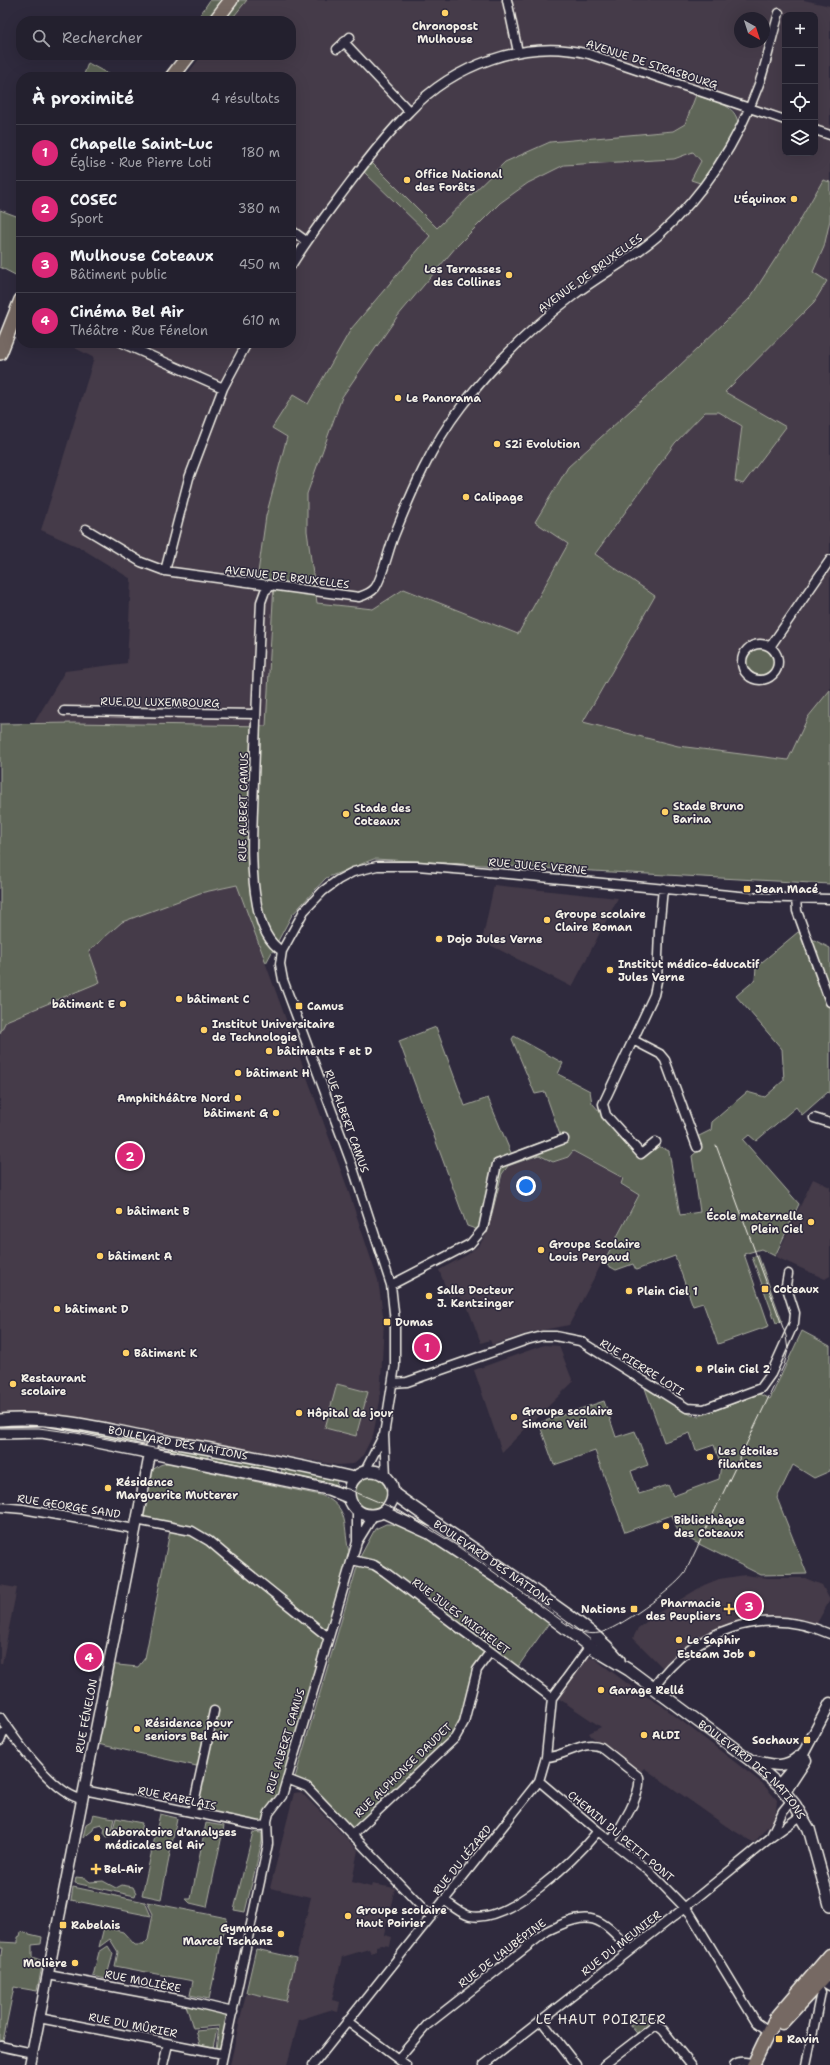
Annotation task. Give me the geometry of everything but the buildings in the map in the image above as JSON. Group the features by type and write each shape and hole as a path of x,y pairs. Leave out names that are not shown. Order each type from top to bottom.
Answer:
{"highway":[{"path":"218,16 230,0"},
{"path":"176,72 185,60"},
{"path":"0,353 16,313"}],"main road":[{"name":"BOULEVARD DES NATIONS","path":"0,1420 43,1420 153,1439 354,1478"},
{"name":"BOULEVARD DES NATIONS","path":"0,1433 24,1431 56,1434 328,1489 348,1497"},
{"path":"376,1471 386,1476 390,1481 393,1493 391,1502 378,1514 364,1515 351,1505 348,1497 348,1489 354,1478 365,1472 376,1471"},
{"name":"BOULEVARD DES NATIONS","path":"393,1493 517,1578 597,1637 626,1668"},
{"name":"BOULEVARD DES NATIONS","path":"378,1514 416,1525 453,1547 511,1587 589,1646 626,1668 750,1760 786,1792 802,1815 814,1842 830,1905"},
{"path":"754,2065 775,2019 805,1982 830,1955"},
{"path":"770,2032 781,2024 804,1999 823,1984 830,1971"}],"street":[{"path":"507,0 518,52"},
{"name":"AVENUE DE BRUXELLES","path":"86,529 141,562 165,571 270,587 359,597 369,594 376,587 387,552 422,470 460,409 514,347 551,313 592,282 637,253 670,224 692,200 718,167 750,108 760,82 779,13"},
{"path":"337,49 347,39 409,111"},
{"name":"AVENUE DE STRASBOURG","path":"296,258 306,241 364,163 409,111 433,91 459,74 487,62 518,52 552,50 580,52 782,119"},
{"path":"818,131 830,135"},
{"path":"296,234 306,241"},
{"path":"133,348 223,388"},
{"path":"165,571 189,478 223,388 244,348"},
{"path":"770,647 830,560"},
{"name":"RUE ALBERT CAMUS","path":"270,587 265,591 261,602 255,714 252,834 257,904 269,940 274,946 282,951 280,964 283,980 352,1165 391,1285 395,1334 393,1383 384,1435 386,1476"},
{"path":"760,644 770,647 777,657 776,669 768,678 752,678 744,670 743,656 750,647 760,644"},
{"name":"RUE DU LUXEMBOURG","path":"64,711 255,714"},
{"name":"RUE JULES VERNE","path":"282,951 304,911 323,891 338,880 353,872 377,866 417,866 750,897 830,899"},
{"path":"656,1142 641,1154 604,1112 603,1104 650,1005 656,985 658,931 663,888"},
{"path":"796,898 797,911 830,1002"},
{"path":"633,1040 660,1054 665,1060 697,1147"},
{"path":"814,1118 830,1123"},
{"path":"391,1285 470,1244 477,1238 483,1229 497,1164 564,1139"},
{"name":"RUE PIERRE LOTI","path":"393,1383 408,1382 527,1340 542,1336 555,1336 580,1341 688,1408 704,1409 761,1388 771,1374 794,1324 795,1313 786,1285 788,1274"},
{"name":"RUE ALBERT CAMUS","path":"365,1472 384,1435"},
{"name":"RUE FÉNELON","path":"30,2065 153,1439"},
{"name":"RUE GEORGE SAND","path":"0,1507 192,1531 209,1541 328,1637"},
{"name":"RUE ALBERT CAMUS","path":"221,2065 268,1844 266,1825 269,1814 282,1796 288,1779 328,1637 352,1560 357,1542 357,1511"},
{"name":"RUE ALBERT CAMUS","path":"357,1542 378,1514"},
{"name":"RUE JULES MICHELET","path":"352,1560 374,1565 385,1572 552,1698"},
{"path":"653,1688 664,1672 695,1644 716,1633 732,1628 750,1623 780,1621 803,1624 830,1634"},
{"path":"539,1781 546,1757 552,1698 597,1637"},
{"name":"RUE ALPHONSE DAUDET","path":"352,1835 456,1738 464,1722 477,1670 490,1652"},
{"path":"786,1792 805,1749 830,1704"},
{"path":"192,1812 214,1711"},
{"path":"0,1717 37,1766 71,1796 83,1795"},
{"path":"786,1792 797,1777 830,1718"},
{"path":"0,1741 3,1733 8,1729"},
{"path":"546,1757 561,1756 588,1744 594,1744 601,1747 639,1777 640,1784 623,1824 611,1841"},
{"path":"750,1760 772,1766 784,1765 798,1757 805,1749"},
{"path":"288,1779 307,1787 431,1917"},
{"name":"CHEMIN DU PETIT PONT","path":"539,1781 598,1831 649,1871 685,1907 756,2022 770,2032"},
{"name":"RUE DU LÉZARD","path":"313,2065 539,1781"},
{"name":"RUE DU MEUNIER","path":"770,1838 783,1811 786,1792"},
{"name":"RUE RABELAIS","path":"83,1795 152,1807 192,1812 259,1826 266,1825"},
{"name":"RUE DU MEUNIER","path":"484,2065 685,1907 770,1838 802,1815"},
{"path":"444,1900 470,1916 495,1914 509,1908 553,1876 571,1860 598,1831"},
{"name":"RUE DE L'AUBÉPINE","path":"398,2059 427,2025 547,1931 566,1922 584,1917 601,1922 617,1935 630,1950"},
{"name":"RUE MOLIÈRE","path":"48,1975 183,2000 232,2012"},
{"path":"805,1982 804,1999 816,2013"},
{"path":"806,2065 823,1984"},
{"name":"RUE DU MÛRIER","path":"39,2018 223,2054"},
{"path":"541,2020 576,2065"},
{"path":"347,2021 406,2065"},
{"path":"604,2065 656,2025 663,2030 690,2065"},
{"path":"163,2065 168,2044"},
{"path":"0,2046 33,2053"},
{"path":"734,2065 737,2062 744,2062 754,2065"}],"shaded area":[{"path":"247,0 804,0 830,6 830,182 823,180 796,227 750,298 674,371 568,544 518,634 404,589 373,609 317,603 307,531 307,494 342,397 397,317 456,247 500,203 528,183 564,165 674,159 693,152 701,161 737,115 732,108 696,95 685,124 673,131 549,142 505,162 437,228 371,162 363,171 430,236 351,329 308,404 273,427 287,437 266,516 274,583 266,727 34,723 65,671 127,663 131,579 79,547 41,530 94,358 75,348 296,348 296,72 189,72 198,60 296,60 296,16 234,16"},
{"path":"830,220 830,690 808,717 788,760 678,746 583,723 655,596 595,555 675,443 705,412 719,412 742,426 735,481 743,484 786,427 725,392 814,302 827,282 813,273 824,247"},
{"path":"237,885 346,1184 378,1280 384,1321 380,1401 373,1435 363,1455 353,1464 337,1465 59,1416 12,1414 0,1416 0,1033 6,1021 100,982 89,951 122,922 200,893"},
{"name":"Groupe scolaire Claire Roman","path":"494,885 618,898 572,987 482,941"},
{"name":"Groupe Scolaire Louis Pergaud","path":"573,1152 622,1178 620,1185 638,1195 569,1325 532,1332 492,1345 490,1340 481,1343 466,1303 459,1297 455,1296 450,1299 439,1270 467,1255 480,1244 487,1233 503,1174 508,1167 539,1156 553,1163 568,1157"},
{"name":"École maternelle Plein Ciel","path":"813,1179 830,1187 830,1276 825,1279 776,1257"},
{"name":"Groupe scolaire Simone Veil","path":"544,1345 559,1346 573,1382 502,1452 474,1370"},
{"path":"745,1575 768,1578 805,1578 822,1585 830,1600 816,1625 799,1620 775,1618 737,1623 721,1627 698,1638 663,1668 633,1638 638,1628 658,1613 704,1585 719,1579"},
{"path":"0,1585 17,1588 2,1664 0,1664"},
{"path":"588,1657 595,1659 636,1690 661,1705 762,1783 777,1800 776,1813 773,1820 754,1843 726,1826 644,1768 640,1773 591,1736 589,1733 601,1727 558,1698"},
{"name":"Groupe scolaire Haut Poirier","path":"301,1792 358,1850 352,1882 371,1887 372,1884 395,1888 384,1935 392,1937 390,1946 376,1946 377,1951 371,1953 369,1949 342,1957 332,2000 340,2002 338,2012 330,2010 299,2020 287,2065 230,2065 246,1993 286,2001 311,1897 270,1888 294,1793"}],"green space":[{"path":"210,0 247,0 234,16 199,16"},
{"path":"88,63 105,72 85,72"},
{"path":"696,95 728,107 736,117 738,124 703,181 700,183 691,180 701,161 693,152 674,159 564,165 528,183 500,203 456,247 397,317 342,397 307,494 307,531 317,603 373,609 404,589 518,634 568,544 535,522 568,467 674,371 750,298 796,227 823,180 830,182 830,220 824,247 813,272 827,281 814,302 725,392 786,427 743,484 735,481 742,426 719,412 705,412 675,443 595,554 655,596 583,722 678,746 788,760 808,717 830,690 830,884 374,859 326,878 292,915 266,963 237,885 200,893 122,922 89,951 100,982 6,1021 0,1033 0,724 74,723 266,726 274,583 257,580 266,516 287,437 272,428 293,395 308,404 351,329 430,236 363,171 371,162 437,228 505,162 550,142 673,131 685,124"},
{"path":"0,210 16,216 16,275 0,267"},
{"path":"760,647 770,651 774,661 770,671 760,675 750,671 746,661 750,651"},
{"path":"798,932 830,948 830,1094 828,1092 802,1115 796,1107 756,1141 749,1135 743,1140 799,1204 775,1256 761,1249 744,1254 769,1326 718,1344 703,1303 693,1306 675,1256 636,1270 633,1264 616,1270 603,1263 639,1195 621,1184 623,1178 573,1151 568,1157 553,1162 539,1155 508,1166 502,1174 487,1233 467,1226 399,1041 436,1027 465,1106 488,1098 511,1153 560,1135 545,1092 535,1094 512,1039 514,1036 563,1063 558,1074 590,1091 592,1103 641,1157 656,1145 669,1151 680,1215 700,1212 692,1156 701,1148 697,1137 711,1130 712,1122 747,1092 765,1097 784,1080 782,1049 736,996 755,980 756,967"},
{"path":"758,1255 782,1321 776,1323 752,1257"},
{"path":"802,1331 830,1346 830,1471 814,1478 793,1465 777,1498 807,1574 761,1575 679,1534 672,1515 625,1532 595,1451 554,1465 539,1423 604,1401 616,1437 635,1431 648,1465 631,1471 639,1494 668,1485 673,1496 719,1479 721,1465 714,1445 696,1451 690,1433 664,1442 645,1388 691,1415 699,1416 759,1394 770,1399"},
{"path":"337,1384 368,1392 356,1436 325,1428"},
{"path":"25,1420 136,1437 134,1448 0,1431 0,1422"},
{"path":"169,1444 209,1451 207,1462 168,1454"},
{"path":"213,1454 277,1467 276,1473 212,1460"},
{"path":"167,1463 320,1495 331,1500 338,1507 345,1522 347,1541 352,1560 287,1779 266,1825 192,1812 201,1767 93,1743 108,1664 138,1667 145,1658 171,1526 136,1520 146,1474 160,1465"},
{"path":"283,1465 338,1478 335,1489 280,1477"},
{"path":"368,1476 374,1476 383,1481 387,1487 387,1499 383,1505 374,1510 368,1510 359,1505 354,1496 354,1490 359,1481"},
{"path":"386,1524 400,1524 414,1530 484,1575 549,1623 515,1671 490,1652 477,1670 461,1731 352,1835 322,1802 294,1781 360,1557 375,1529"},
{"path":"93,1814 114,1818 110,1836 107,1837 104,1833 105,1828 101,1824 94,1826 93,1830 83,1838 86,1824 91,1821"},
{"path":"160,1814 177,1818 161,1899 142,1895"},
{"path":"116,1818 142,1823 139,1836 136,1836 135,1832 128,1829 123,1831 119,1827 113,1829"},
{"path":"206,1823 224,1826 207,1907 190,1903 186,1899 191,1899"},
{"path":"253,1832 262,1833 262,1841 245,1912 234,1910"},
{"path":"76,1877 85,1878 90,1882 103,1881 116,1888 122,1885 133,1887 136,1893 135,1896 75,1883"},
{"path":"73,1887 145,1902 151,1916 71,1900"},
{"path":"147,1902 227,1918 209,1999 190,1995 193,1981 115,1966 118,1952 110,1939 99,1947 104,1927 123,1932 135,1945 143,1945 148,1940 153,1914"},
{"path":"21,1932 42,1937 41,1944 32,1945 32,1957 43,1961 37,1991 14,1987 3,2041 0,2040 0,1955 2,1955 3,1948 0,1948 0,1942 18,1943 18,1937 20,1936"},
{"path":"108,1946 113,1954 106,1979 93,1976 99,1952"},
{"path":"256,1949 296,1958 286,2001 246,1992"},
{"path":"186,2005 227,2014 220,2050 216,2049 219,2026 193,2028"},
{"path":"647,2012 656,2025 640,2037 630,2025"},
{"path":"217,2029 213,2047 200,2044 196,2031"}],"tram line":[{"path":"0,1428 39,1428 76,1433 279,1472 348,1489 400,1511 456,1545 572,1628 581,1632 592,1634 607,1630 645,1608 669,1589 685,1573 784,1365 788,1350 786,1336 716,1145"}],"place":[{"name":"Chronopost Mulhouse","path":"445,13"},
{"name":"Office National des Forêts","path":"407,180"},
{"name":"L'Équinox","path":"794,199"},
{"name":"Les Terrasses des Collines","path":"509,275"},
{"name":"Le Panorama","path":"398,398"},
{"name":"S2i Evolution","path":"497,444"},
{"name":"Calipage","path":"466,497"},
{"name":"Stade Bruno Barina","path":"665,812"},
{"name":"Stade des Coteaux","path":"346,814"},
{"name":"Jean Macé","path":"747,889"},
{"name":"Groupe scolaire Claire Roman","path":"547,920"},
{"name":"Dojo Jules Verne","path":"439,939"},
{"name":"Institut médico-éducatif Jules Verne","path":"610,970"},
{"name":"bâtiment C","path":"179,999"},
{"name":"bâtiment E","path":"123,1004"},
{"name":"Camus","path":"299,1006"},
{"name":"Institut Universitaire de Technologie","path":"204,1030"},
{"name":"bâtiments F et D","path":"269,1051"},
{"name":"bâtiment H","path":"238,1073"},
{"name":"Amphithéâtre Nord","path":"238,1098"},
{"name":"bâtiment G","path":"276,1113"},
{"name":"COSEC","path":"130,1156"},
{"name":"bâtiment B","path":"119,1211"},
{"name":"École maternelle Plein Ciel","path":"811,1222"},
{"name":"Groupe Scolaire Louis Pergaud","path":"541,1250"},
{"name":"bâtiment A","path":"100,1256"},
{"name":"Coteaux","path":"765,1289"},
{"name":"Plein Ciel 1","path":"629,1291"},
{"name":"Salle Docteur J. Kentzinger","path":"429,1296"},
{"name":"bâtiment D","path":"57,1309"},
{"name":"Dumas","path":"387,1322"},
{"name":"Chapelle Saint-Luc","path":"427,1347"},
{"name":"Bâtiment K","path":"126,1353"},
{"name":"Plein Ciel 2","path":"699,1369"},
{"name":"Restaurant scolaire","path":"13,1384"},
{"name":"Hôpital de jour","path":"299,1413"},
{"name":"Groupe scolaire Simone Veil","path":"514,1417"},
{"name":"Les étoiles filantes","path":"710,1457"},
{"name":"Résidence Marguerite Mutterer","path":"108,1488"},
{"name":"Bibliothèque des Coteaux","path":"666,1526"},
{"name":"Mulhouse Coteaux","path":"749,1606"},
{"name":"Nations","path":"634,1609"},
{"name":"Pharmacie des Peupliers","path":"729,1609"},
{"name":"Le Saphir","path":"679,1640"},
{"name":"Esteam Job","path":"752,1654"},
{"name":"Cinéma Bel Air","path":"89,1657"},
{"name":"Garage Rellé","path":"601,1690"},
{"name":"Résidence pour seniors Bel Air","path":"137,1729"},
{"name":"ALDI","path":"644,1735"},
{"name":"Sochaux","path":"807,1740"},
{"name":"Laboratoire d'analyses médicales Bel Air","path":"97,1838"},
{"name":"Bel-Air","path":"96,1869"},
{"name":"Groupe scolaire Haut Poirier","path":"348,1916"},
{"name":"Rabelais","path":"63,1925"},
{"name":"Gymnase Marcel Tschanz","path":"281,1934"},
{"name":"Molière","path":"75,1963"},
{"name":"Ravin","path":"779,2039"}],"district":[{"name":"LE HAUT POIRIER","path":"601,2019"}]}
